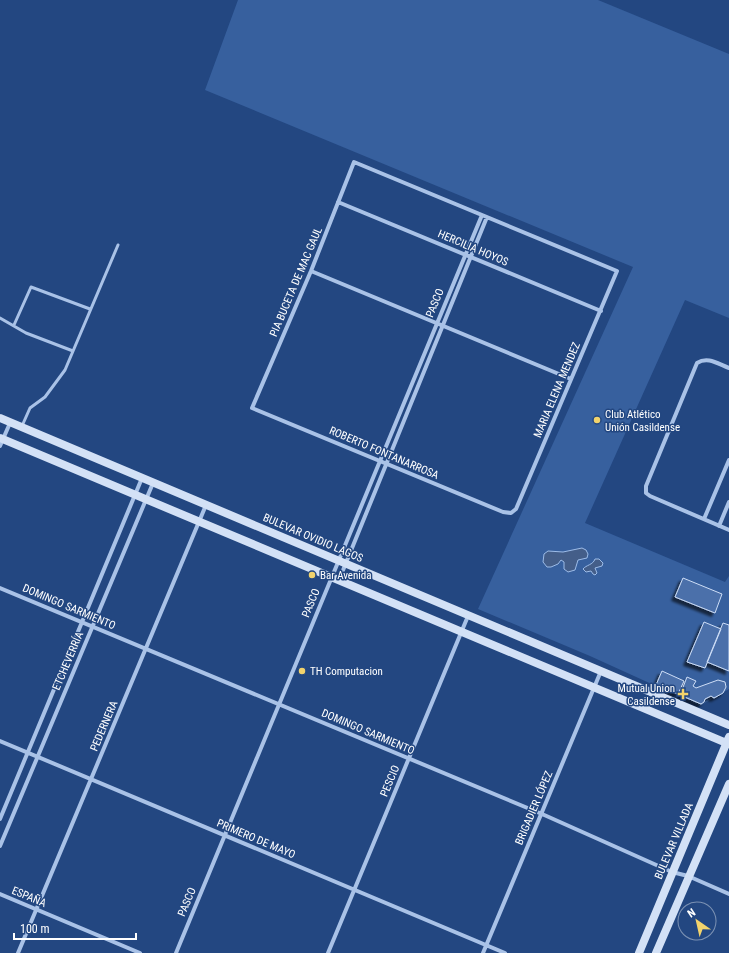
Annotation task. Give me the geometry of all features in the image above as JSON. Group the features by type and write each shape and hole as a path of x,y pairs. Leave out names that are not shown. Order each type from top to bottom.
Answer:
{"main road":[{"name":"BULEVAR OVIDIO LAGOS","path":"0,418 729,725"},
{"path":"1,441 135,494 595,687 728,741"},
{"name":"BULEVAR VILLADA","path":"638,953 728,741"},
{"path":"656,953 729,784"}],"street":[{"name":"PIA BUCETA DE MAC GAUL","path":"252,408 311,271 354,162 482,215"},
{"name":"HERCILIA HOYOS","path":"338,202 601,311"},
{"path":"482,215 487,217"},
{"name":"PASCO","path":"335,578 380,461 482,215"},
{"name":"PASCO","path":"176,953 279,704 387,464 487,217"},
{"name":"MARIA ELENA MENDEZ","path":"487,217 617,271 516,509 511,514"},
{"path":"311,271 571,379"},
{"path":"729,368 709,360 703,360 697,363 646,486 646,493 650,496 729,530"},
{"name":"ROBERTO FONTANARROSA","path":"252,408 511,514"},
{"path":"1,441 10,422"},
{"path":"704,519 729,460"},
{"name":"ETCHEVERRÍA","path":"0,819 142,478"},
{"name":"ETCHEVERRÍA","path":"0,846 153,483"},
{"path":"719,526 729,502"},
{"name":"PEDERNERA","path":"18,953 206,505"},
{"name":"DOMINGO SARMIENTO","path":"0,588 542,814 672,872 688,876 729,894"},
{"name":"PESCIO","path":"328,953 469,615"},
{"name":"BRIGADIER LÓPEZ","path":"483,953 602,671"},
{"name":"PRIMERO DE MAYO","path":"0,741 505,953"},
{"name":"ESPAÑA","path":"0,894 140,953"}],"lane":[{"path":"22,428 30,408 45,397 65,370 118,245"},
{"path":"14,325 31,286 90,309"},
{"path":"0,318 26,333 73,350"}],"shaded area":[{"name":"Club Atlético Unión Casildense","path":"238,0 598,0 729,54 729,318 685,300 585,523 725,582 729,576 729,689 700,706 590,656 478,609 633,267 205,90"},
{"path":"582,548 586,550 588,554 587,558 578,560 575,570 568,572 564,569 564,562 561,560 558,564 551,567 547,567 543,562 544,554 548,551 563,552"},
{"path":"595,559 599,559 603,563 602,566 595,568 597,573 595,575 591,571 586,572 583,569 593,563"}],"building":[{"path":"683,578 722,594 715,613 675,597"},
{"path":"704,622 721,629 705,668 687,662"},
{"path":"723,623 729,625 729,671 707,662"},
{"path":"662,671 684,681 678,694 656,685"},
{"path":"687,677 696,681 693,686 696,688 718,680 725,682 726,687 723,693 714,698 711,696 705,699 701,704 680,695"}],"place":[{"name":"Club Atlético Unión Casildense","path":"597,420"},
{"name":"Bar Avenida","path":"312,575"},
{"name":"TH Computacion","path":"302,671"},
{"name":"Mutual Union Casildense","path":"683,694"}]}
